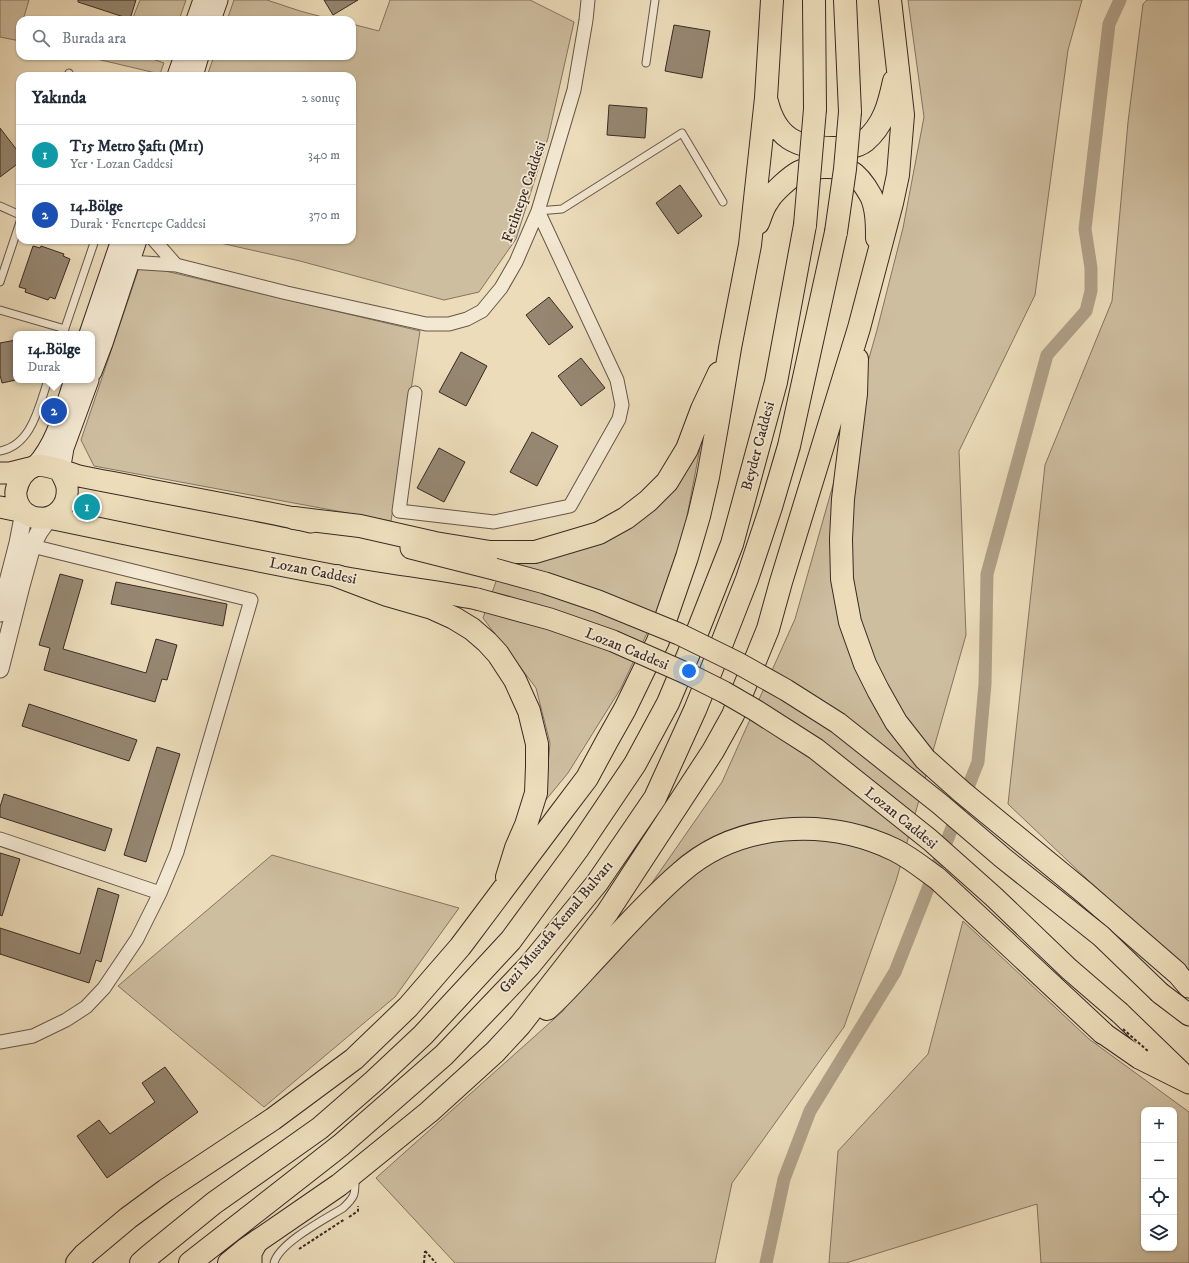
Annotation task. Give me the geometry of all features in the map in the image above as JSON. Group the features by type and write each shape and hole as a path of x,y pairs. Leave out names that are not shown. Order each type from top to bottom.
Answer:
{"highway":[{"path":"77,1263 84,1255 123,1223 166,1190 274,1119 354,1059 408,1007 460,947 587,778 658,641 679,583 699,516 750,245 766,98 772,0"},
{"name":"Beyder Caddesi","path":"686,660 732,544 776,382 805,225 815,109 814,0"},
{"name":"Beyder Caddesi","path":"713,666 747,579 789,446 836,232 845,169 850,112 845,0"},
{"path":"229,1263 258,1240 339,1185 428,1112 495,1052 520,1025 607,913 713,752 733,716 768,629 859,328 892,203 898,175 903,115 898,60 890,0"},
{"path":"766,98 770,114 777,128 799,144 815,148 853,147 864,142 878,128 883,119 890,100 898,60"},
{"path":"750,245 768,200 784,183 800,172 808,169 832,167 849,170 860,178 872,197 877,222 878,258"},
{"path":"859,328 856,394 843,499 841,539 842,579 845,598 850,622 865,664 896,722 925,759 962,792 1085,892 1183,980"},
{"path":"294,518 360,526 435,543 490,552 536,552 599,533 626,518 648,501 666,482 687,449 702,409 730,348"},
{"path":"337,576 387,595 432,608 454,618 472,629 487,642 498,654 515,680 529,711 537,744 538,766 536,793 526,825 516,848 503,891"},
{"name":"Gazi Mustafa Kemal Bulvarı","path":"141,1263 214,1203 320,1128 374,1081 423,1035 511,940 577,850 635,764 668,703 686,660"},
{"name":"Gazi Mustafa Kemal Bulvarı","path":"190,1263 341,1145 444,1055 529,966 597,883 655,798 695,710 713,666"},
{"path":"520,1025 547,1008 571,986 655,896 680,872 709,852 730,842 756,833 812,828 839,832 875,841 914,861 938,879 1103,1033"}],"main road":[{"path":"197,16 203,0"},
{"path":"212,16 218,0"},
{"path":"178,72 183,60"},
{"path":"194,72 198,60"},
{"path":"90,331 120,244"},
{"path":"95,364 136,244"},
{"path":"73,383 54,438 45,456 23,475 18,483 16,494 20,508 30,516 37,518 49,518 60,510 65,500 67,489 64,477 60,471 64,448 88,383"},
{"path":"0,473 10,473 33,467 51,467 79,476 294,518 545,583 598,601 679,634 738,663 799,698 838,723 940,804 1003,858 1101,936 1160,993 1189,1015"},
{"path":"0,507 24,512"},
{"name":"Lozan Caddesi","path":"49,518 337,576 477,599 550,619 613,641 690,675 724,692 816,749 930,840 994,897 1069,969 1120,1013 1189,1081"},
{"path":"1103,1033 1139,1058 1189,1081"},
{"path":"251,1263 251,1253 258,1240"}],"street":[{"name":"Fetihtepe Caddesi","path":"129,262 176,264 287,292 426,324 449,324 468,319 482,311 501,288 516,262 538,211 574,90 588,0"},
{"path":"415,393 399,511 494,522 570,506 619,419 622,405 617,380 538,211"},
{"path":"158,244 176,264"},
{"path":"0,613 18,543 24,512"},
{"path":"0,669 32,546 39,532 49,518"},
{"path":"0,1042 32,1036 66,1020 86,1007 104,988 137,939 178,852 251,600 32,546"},
{"path":"0,839 160,893"}],"lane":[{"path":"646,63 655,0"},
{"path":"538,211 562,209 682,133 723,202"},
{"path":"0,206 16,213"},
{"path":"0,282 16,234"},
{"path":"64,331 94,244"},
{"path":"0,310 61,331"},
{"path":"0,451 8,449 20,442 30,428 47,383"},
{"path":"274,1263 275,1258 287,1244 343,1208 349,1202 355,1194 355,1171"}],"path":[{"path":"424,1263 425,1251 436,1263"}],"shaded area":[{"path":"0,0 29,0 24,16 16,16 16,40 0,37"},
{"path":"140,0 186,0 180,16 134,16"},
{"path":"234,0 267,0 319,16 228,16"},
{"path":"390,0 530,0 574,22 548,138 516,239 479,292 444,300 300,261 225,244 356,244 356,72 208,72 213,60 356,60 356,25 379,31"},
{"path":"908,0 1082,0 1068,50 1035,295 959,451 966,635 896,881 844,1027 732,1183 715,1263 455,1263 376,1178 563,1011 722,782 795,619 877,330 903,228 924,117"},
{"path":"1147,0 1189,0 1189,976 1008,804 1045,465 1112,301 1128,122 1143,4"},
{"path":"101,60 155,60 164,63 161,72 152,72"},
{"path":"140,265 420,331 391,521 94,466 81,440"},
{"path":"700,448 685,527 665,595 621,688 568,773 545,801 550,743 536,688 483,618 504,559 545,556 670,492"},
{"path":"272,855 459,908 395,997 264,1107 118,986"},
{"path":"963,921 1089,1039 1189,1112 1189,1263 1041,1263 1037,1204 846,1263 829,1263 838,1151 928,1054"}],"building":[{"path":"78,0 136,0 131,16 121,16 78,2"},
{"path":"324,0 358,0 333,15"},
{"path":"674,25 710,31 702,78 665,71"},
{"path":"609,105 647,108 645,138 607,135"},
{"path":"0,128 16,149 16,165 0,177"},
{"path":"680,185 702,216 678,234 656,203"},
{"path":"33,246 40,248 41,246 64,254 63,256 70,259 55,299 50,297 48,300 25,292 26,289 19,287"},
{"path":"549,297 573,327 549,345 526,315"},
{"path":"13,341 13,381 2,383 0,375 0,343"},
{"path":"461,352 487,366 466,406 439,392"},
{"path":"581,358 605,388 581,406 558,376"},
{"path":"532,432 558,446 537,486 510,472"},
{"path":"439,448 465,462 444,502 417,488"},
{"path":"83,496 98,505 93,515 84,513 76,508"},
{"path":"60,574 83,580 63,649 146,673 156,639 177,645 167,680 162,679 155,702 44,670 50,648 39,645"},
{"path":"116,582 227,604 223,626 111,604"},
{"path":"29,704 137,740 129,761 22,726"},
{"path":"157,747 180,754 146,862 124,855"},
{"path":"4,794 112,829 105,851 0,817 0,807"},
{"path":"0,853 20,859 2,916 0,915"},
{"path":"98,888 119,895 101,962 96,960 89,983 0,954 0,928 80,954"},
{"path":"165,1067 198,1112 107,1178 77,1136 99,1120 110,1134 155,1102 142,1083"}],"waterway":[{"path":"766,1263 784,1179 810,1111 895,972 978,762 985,684 987,574 1047,355 1086,311 1091,291 1091,268 1085,229 1109,24 1120,0"}],"place":[{"name":"14.Bölge","path":"54,411"},
{"name":"T15 Metro Şaftı (M11)","path":"87,507"}]}
